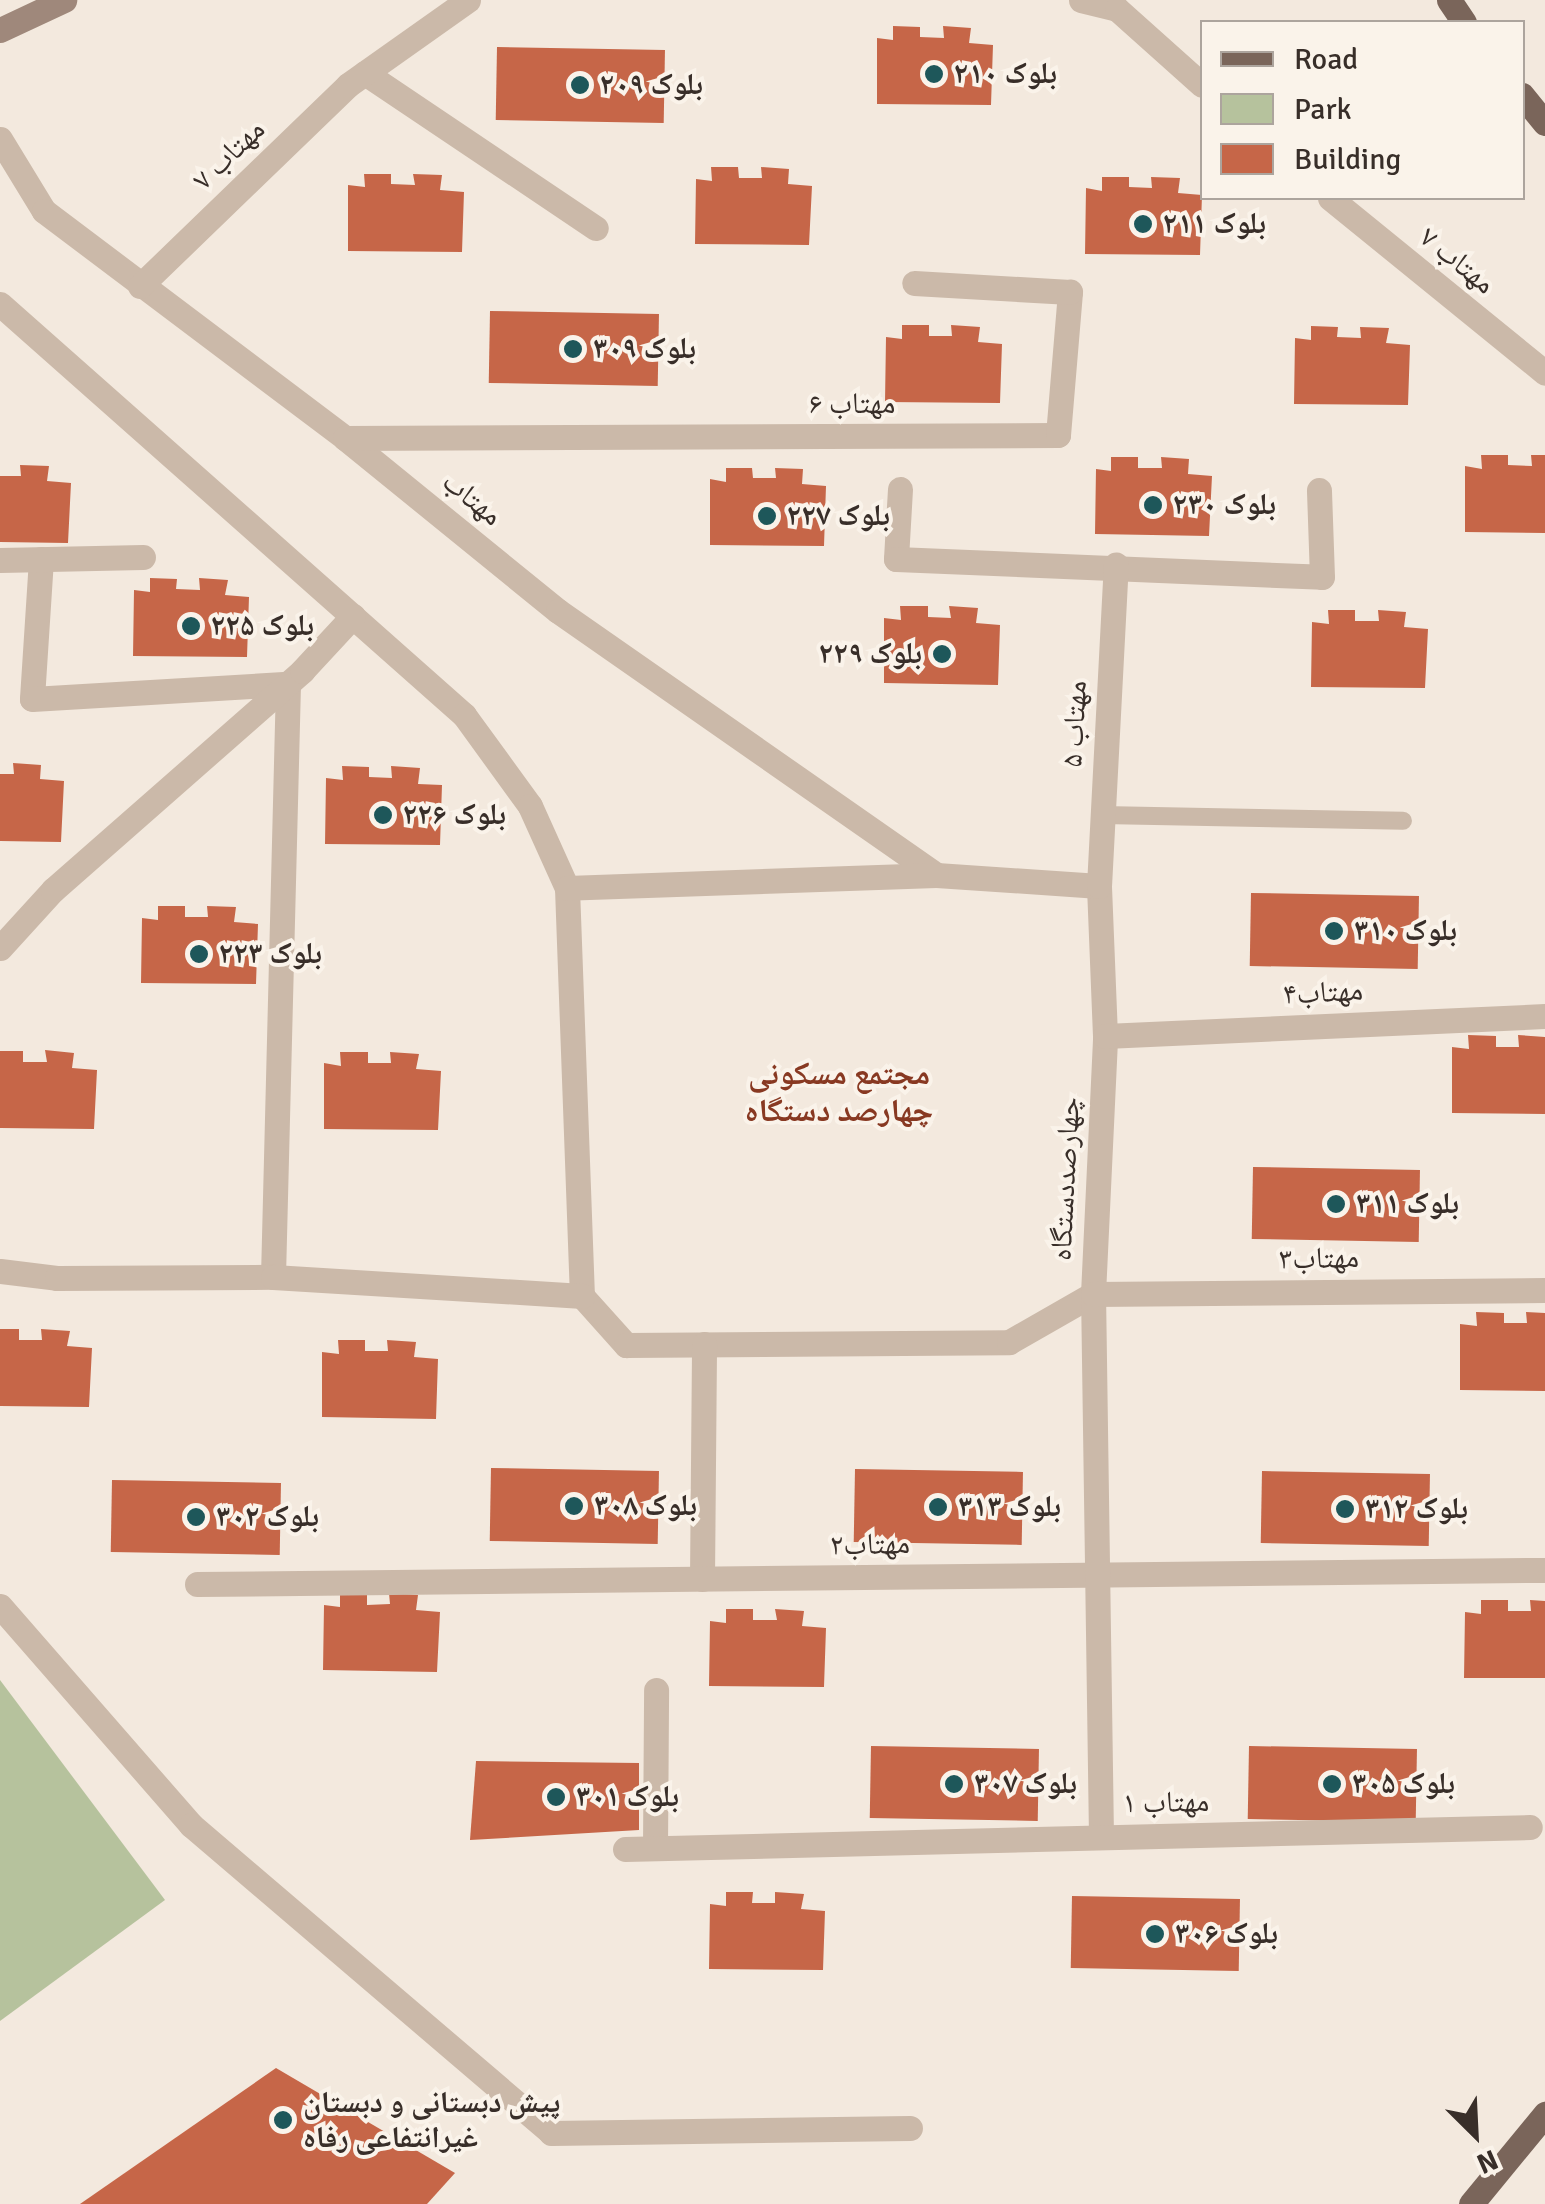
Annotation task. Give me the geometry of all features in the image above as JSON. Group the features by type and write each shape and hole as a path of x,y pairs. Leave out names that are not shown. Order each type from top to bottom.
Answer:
{"main road":[{"path":"0,30 64,0"},
{"path":"1430,0 1460,20"},
{"path":"1525,99 1545,123"},
{"path":"1471,2204 1545,2114"}],"street":[{"name":"مهتاب ۷","path":"140,286 365,73 468,0"},
{"path":"1080,0 1117,10 1200,83"},
{"path":"365,73 596,228"},
{"name":"مهتاب","path":"0,139 44,211 345,438 558,611 936,875"},
{"name":"مهتاب ۷","path":"1332,200 1545,373"},
{"name":"مهتاب ۶","path":"345,438 1058,436 1070,292 914,283"},
{"path":"0,304 464,714 530,806 567,888 582,1296 273,1277 57,1278 0,1271"},
{"path":"900,488 896,559 1116,564 1322,577 1319,490"},
{"path":"0,560 143,557"},
{"path":"42,560 32,700 288,684"},
{"name":"مهتاب ۵","path":"1098,886 1116,564"},
{"path":"0,948 53,890 288,684 353,616"},
{"path":"273,1277 288,684"},
{"path":"567,888 936,875 1098,886"},
{"name":"چهارصددستگاه","path":"582,1296 626,1345 1009,1342 1093,1294 1104,1036 1098,886"},
{"name":"مهتاب۴","path":"1104,1036 1545,1016"},
{"name":"مهتاب۳","path":"1093,1294 1545,1290"},
{"path":"1093,1294 1101,1838"},
{"path":"702,1579 704,1344"},
{"name":"مهتاب۲","path":"197,1584 1545,1570"},
{"path":"0,1606 190,1825 551,2133 910,2128"},
{"path":"655,1848 656,1690"},
{"name":"مهتاب ۱","path":"625,1849 1530,1826"}],"lane":[{"path":"1102,815 1402,821"}],"green space":[{"path":"0,1680 165,1900 0,2021"}],"building":[{"name":"بلوک ۲۱۰","path":"893,26 920,27 920,37 944,38 943,26 971,28 969,43 993,45 991,105 877,104 877,38 893,40"},
{"name":"بلوک ۲۰۹","path":"497,47 665,50 664,123 496,120"},
{"path":"711,167 738,167 739,178 762,178 761,167 789,169 788,184 812,186 809,245 695,244 696,179 712,181"},
{"path":"364,174 391,174 391,184 415,185 413,174 442,175 440,190 464,192 462,252 348,251 348,185 365,187"},
{"name":"بلوک ۲۱۱","path":"1102,177 1129,177 1129,187 1152,188 1151,177 1180,178 1178,193 1200,195 1202,200 1200,255 1085,254 1086,188 1102,191"},
{"name":"بلوک ۳۰۹","path":"490,311 659,314 658,386 489,383"},
{"path":"902,325 929,325 929,336 952,336 951,325 980,327 978,342 1002,344 1000,403 885,402 886,337 902,339"},
{"path":"1311,326 1338,327 1337,337 1361,338 1360,327 1389,328 1386,343 1410,345 1408,405 1294,404 1295,338 1311,340"},
{"path":"1481,455 1508,455 1508,465 1532,466 1531,455 1545,455 1545,533 1465,532 1465,466 1482,469"},
{"name":"بلوک ۲۳۰","path":"1111,457 1138,457 1138,468 1162,468 1161,457 1189,459 1188,474 1212,476 1209,536 1095,534 1096,469 1111,471"},
{"path":"20,465 49,466 47,481 71,483 68,543 0,542 0,476 21,476"},
{"name":"بلوک ۲۲۷","path":"726,468 752,468 753,478 776,478 775,468 803,469 802,484 826,486 824,546 710,545 710,479 726,482"},
{"name":"بلوک ۲۲۵","path":"150,578 177,579 176,589 200,590 199,578 228,580 225,595 249,597 247,657 133,656 134,590 150,592"},
{"name":"بلوک ۲۲۹","path":"900,606 928,606 928,617 951,618 949,606 978,608 976,623 1000,625 998,685 884,683 884,618 901,620"},
{"path":"1328,610 1355,610 1355,621 1379,621 1378,610 1406,612 1404,627 1428,629 1425,688 1311,687 1312,622 1329,624"},
{"path":"13,763 41,765 40,779 64,781 61,842 0,841 0,774 14,774"},
{"name":"بلوک ۲۲۶","path":"342,766 369,767 369,777 392,778 391,766 420,768 418,784 442,785 440,845 325,844 326,778 343,780"},
{"name":"بلوک ۳۱۰","path":"1251,893 1419,896 1418,969 1250,966"},
{"name":"بلوک ۲۲۳","path":"158,906 185,906 185,917 208,917 207,906 236,907 234,922 258,924 256,984 141,983 142,918 158,920"},
{"path":"1468,1035 1496,1036 1496,1047 1519,1047 1518,1035 1545,1037 1545,1114 1452,1113 1452,1047 1469,1049"},
{"path":"45,1050 74,1053 72,1068 97,1070 94,1129 0,1128 0,1051 23,1051 23,1062 47,1062"},
{"path":"340,1052 368,1052 368,1063 391,1063 390,1052 419,1054 416,1069 441,1071 438,1130 324,1129 324,1063 341,1066"},
{"name":"بلوک ۳۱۱","path":"1253,1167 1420,1170 1419,1242 1252,1239"},
{"path":"1476,1312 1504,1313 1504,1323 1527,1323 1526,1312 1545,1313 1545,1391 1460,1390 1460,1324 1477,1326"},
{"path":"0,1329 19,1329 19,1340 42,1340 41,1329 70,1331 67,1346 92,1348 89,1407 0,1406"},
{"path":"338,1340 365,1340 365,1351 388,1351 387,1340 416,1342 414,1357 438,1359 436,1419 322,1417 322,1352 339,1354"},
{"name":"بلوک ۳۰۸","path":"491,1468 659,1471 658,1544 490,1541"},
{"name":"بلوک ۳۱۳","path":"855,1469 1023,1472 1022,1545 854,1542"},
{"name":"بلوک ۳۱۲","path":"1262,1471 1430,1474 1429,1546 1261,1543"},
{"name":"بلوک ۳۰۲","path":"112,1480 281,1483 280,1555 111,1552"},
{"path":"340,1593 367,1593 367,1605 390,1604 389,1593 418,1595 416,1610 440,1612 437,1672 323,1670 324,1605 340,1607"},
{"path":"1481,1600 1508,1600 1508,1611 1531,1611 1530,1600 1545,1601 1545,1678 1464,1678 1465,1612 1481,1614"},
{"path":"726,1609 753,1609 753,1620 777,1620 775,1609 804,1611 802,1626 826,1628 824,1687 709,1686 710,1621 726,1623"},
{"name":"بلوک ۳۰۷","path":"871,1746 1039,1749 1038,1821 870,1818"},
{"name":"بلوک ۳۰۵","path":"1249,1746 1417,1749 1416,1822 1248,1819"},
{"name":"بلوک ۳۰۱","path":"476,1761 639,1763 639,1830 470,1840"},
{"path":"726,1892 753,1892 752,1903 775,1903 775,1892 804,1894 801,1909 825,1911 823,1970 709,1969 710,1904 726,1906"},
{"name":"بلوک ۳۰۶","path":"1072,1896 1240,1899 1239,1971 1071,1968"},
{"name":"پیش دبستانی و دبستان غیرانتفاعی رفاه","path":"276,2068 455,2173 427,2204 80,2204"}],"place":[{"name":"بلوک ۲۱۰","path":"934,74"},
{"name":"بلوک ۲۰۹","path":"580,85"},
{"name":"بلوک ۲۱۱","path":"1143,224"},
{"name":"بلوک ۳۰۹","path":"573,349"},
{"name":"بلوک ۲۳۰","path":"1153,505"},
{"name":"بلوک ۲۲۷","path":"767,516"},
{"name":"بلوک ۲۲۵","path":"191,626"},
{"name":"بلوک ۲۲۹","path":"942,654"},
{"name":"بلوک ۲۲۶","path":"383,815"},
{"name":"بلوک ۳۱۰","path":"1334,931"},
{"name":"بلوک ۲۲۳","path":"199,954"},
{"name":"بلوک ۳۱۱","path":"1336,1204"},
{"name":"بلوک ۳۰۸","path":"574,1506"},
{"name":"بلوک ۳۱۳","path":"938,1507"},
{"name":"بلوک ۳۱۲","path":"1345,1509"},
{"name":"بلوک ۳۰۲","path":"196,1517"},
{"name":"بلوک ۳۰۷","path":"954,1784"},
{"name":"بلوک ۳۰۵","path":"1332,1784"},
{"name":"بلوک ۳۰۱","path":"556,1797"},
{"name":"بلوک ۳۰۶","path":"1155,1934"},
{"name":"پیش دبستانی و دبستان غیرانتفاعی رفاه","path":"283,2120"}],"district":[{"name":"مجتمع مسکونی چهارصد دستگاه","path":"839,1094"}]}
